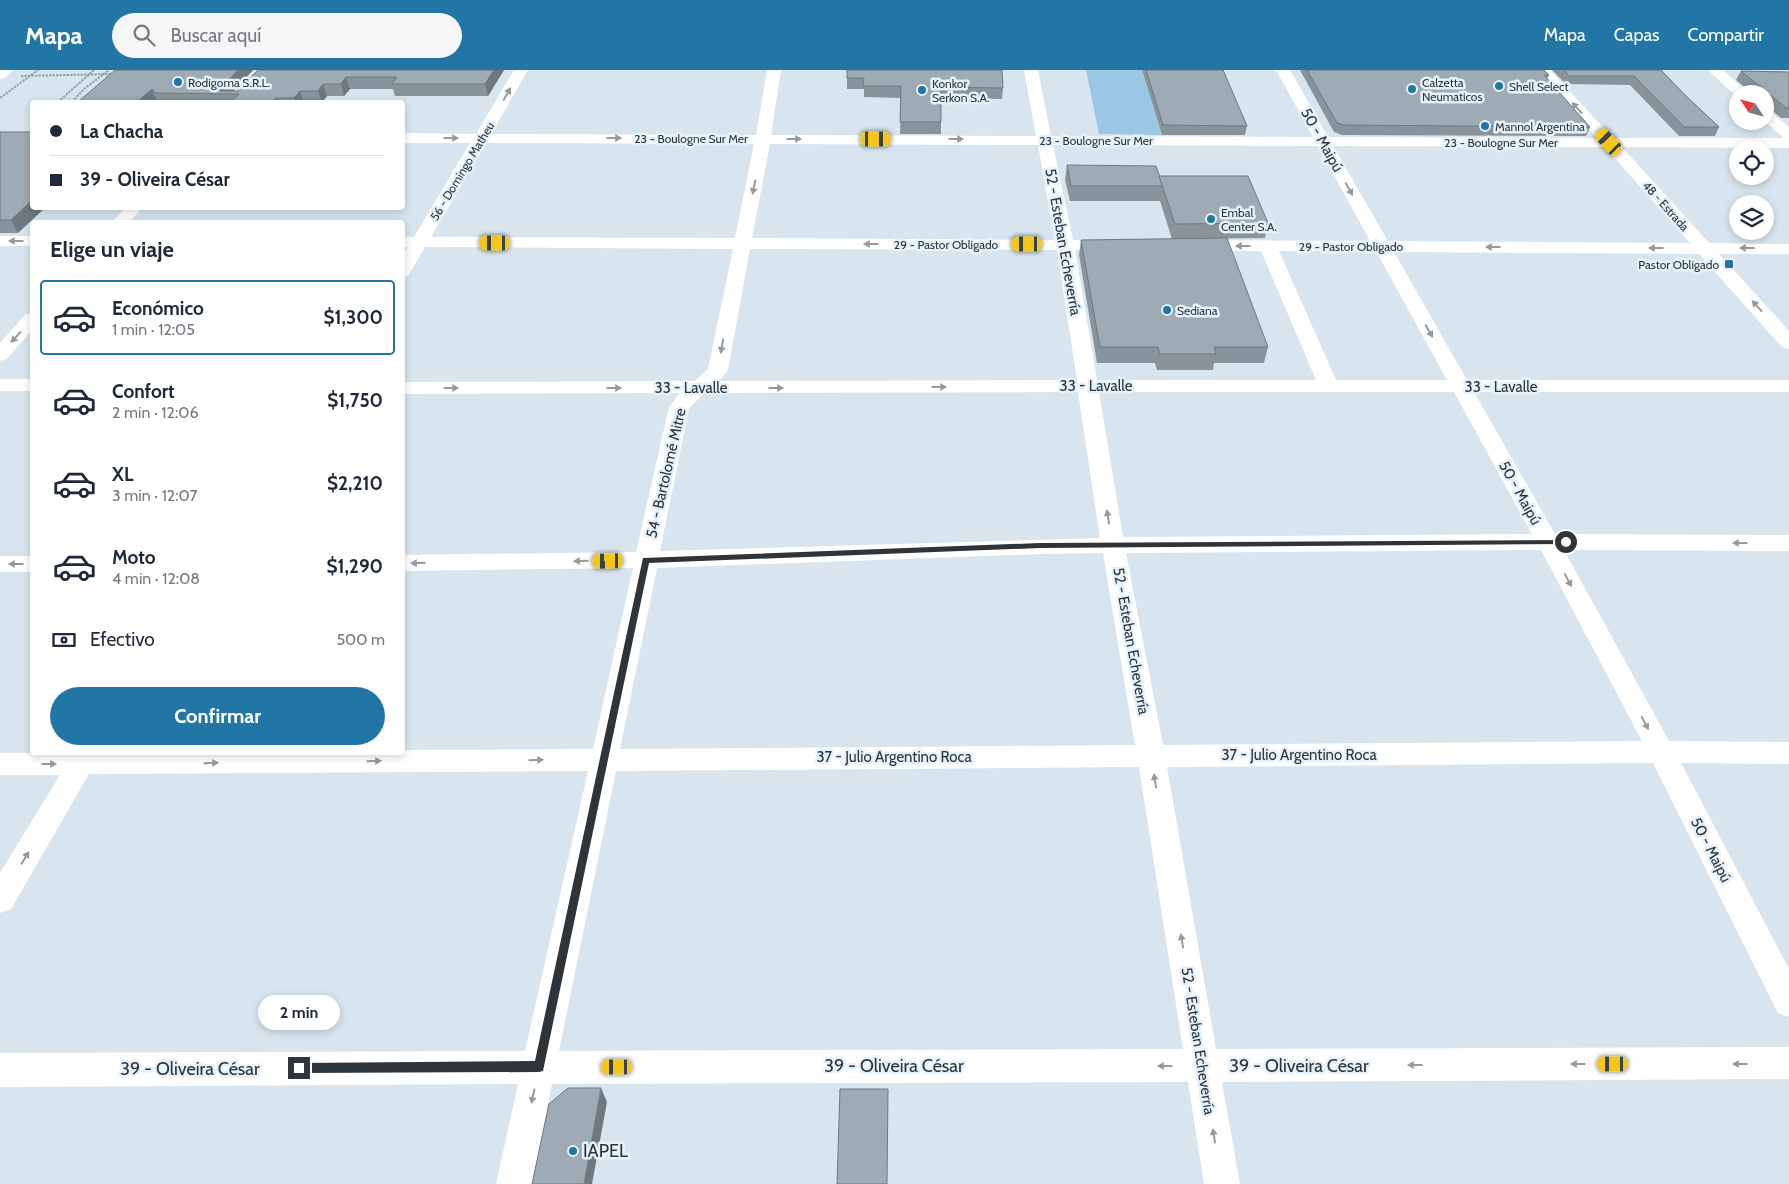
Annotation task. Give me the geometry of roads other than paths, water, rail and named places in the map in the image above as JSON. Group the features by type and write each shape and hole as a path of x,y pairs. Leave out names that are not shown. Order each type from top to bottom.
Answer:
{"street":[{"path":"0,75 6,70"},
{"name":"56 - Domingo Matheu","path":"405,262 411,242 482,138 521,70"},
{"name":"54 - Bartolomé Mitre","path":"514,1184 679,407 686,397 711,379 718,370 763,139 774,70"},
{"name":"52 - Esteban Echeverría","path":"1031,70 1065,244 1113,545 1151,756 1222,1184"},
{"name":"50 - Maipú","path":"1283,70 1548,542 1661,752 1789,1002"},
{"name":"48 - Estrada","path":"1542,70 1789,343"},
{"path":"1715,70 1732,85"},
{"path":"1774,122 1789,135"},
{"name":"23 - Boulogne Sur Mer","path":"405,138 1789,143"},
{"path":"122,220 132,210"},
{"path":"0,241 30,241"},
{"name":"29 - Pastor Obligado","path":"411,242 1133,245"},
{"name":"29 - Pastor Obligado","path":"1181,245 1789,249"},
{"path":"1268,246 1329,386"},
{"path":"0,355 30,321"},
{"path":"0,385 30,385"},
{"name":"33 - Lavalle","path":"405,388 1789,386"},
{"path":"405,563 646,560 962,548 1113,545 1548,542 1789,543"},
{"path":"0,564 30,564"},
{"name":"37 - Julio Argentino Roca","path":"0,764 84,758 603,759 1661,752 1789,753"},
{"path":"0,900 84,758"},
{"name":"39 - Oliveira César","path":"0,1070 1789,1063"}],"place":[{"name":"Rodigoma S.R.L.","path":"178,82"},
{"name":"Shell Select","path":"1499,86"},
{"name":"Calzetta Neumaticos","path":"1412,89"},
{"name":"Konkor Serkon S.A.","path":"922,90"},
{"name":"Mannol Argentina","path":"1485,126"},
{"name":"Embal Center S.A.","path":"1211,219"},
{"name":"Pastor Obligado","path":"1729,264"},
{"name":"Sediana","path":"1167,310"},
{"name":"IAPEL","path":"573,1151"}]}
